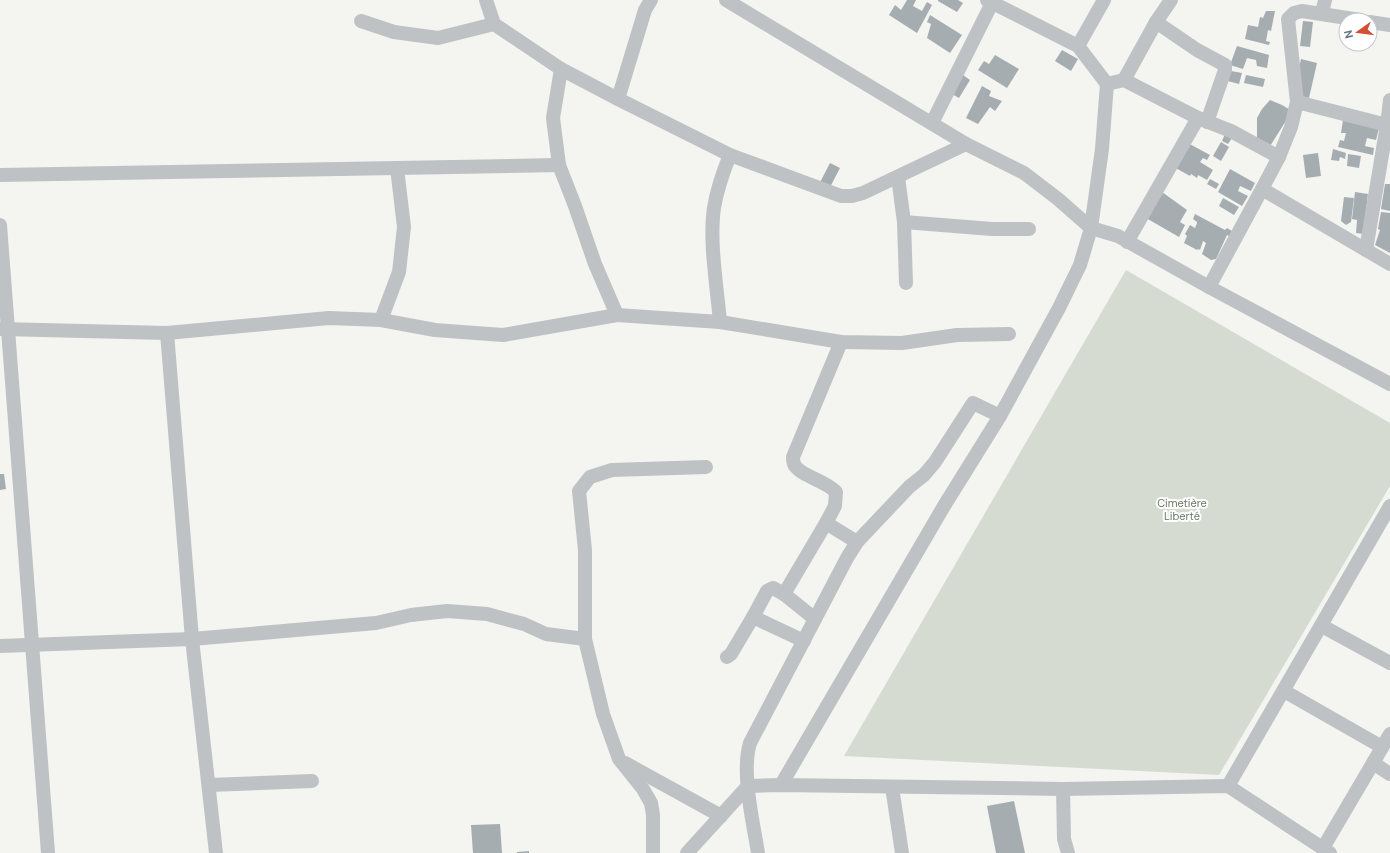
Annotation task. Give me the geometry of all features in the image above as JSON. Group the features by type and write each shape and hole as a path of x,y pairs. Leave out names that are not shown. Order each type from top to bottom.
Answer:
{"street":[{"path":"486,0 494,24 562,69 618,99 730,154 841,196 852,196 863,193 966,144"},
{"path":"618,99 646,10 651,0"},
{"path":"726,0 966,144 1024,173 1058,199 1091,228 1118,236 1209,288 1390,384"},
{"path":"1078,46 1104,0"},
{"path":"1124,80 1156,22 1171,0"},
{"path":"781,785 944,506 1000,416 1059,308 1080,266 1091,228 1102,149 1107,84 1078,46 989,1 932,123"},
{"path":"1209,288 1262,189 1291,127 1297,102 1288,19 1294,13 1323,7 1338,12"},
{"path":"361,21 394,32 438,38 494,24"},
{"path":"1127,242 1202,120 1225,70 1224,65 1197,50 1156,22"},
{"path":"1378,23 1390,25"},
{"path":"562,69 553,118 559,164 575,206 594,264 617,315"},
{"path":"1107,84 1124,80 1202,120 1231,131 1278,157"},
{"path":"1366,250 1390,100"},
{"path":"1297,102 1387,125"},
{"path":"720,322 713,239 714,209 719,184 730,154"},
{"path":"0,175 559,164"},
{"path":"381,320 399,272 401,257 404,227 397,168"},
{"path":"898,177 904,222 906,283"},
{"path":"1262,189 1390,264"},
{"path":"904,222 992,229 1029,229"},
{"path":"0,225 4,329 33,645 48,853"},
{"path":"4,329 167,333 328,318 381,320 435,330 504,335 617,315 720,322 841,342 902,342 957,335 1009,334"},
{"path":"167,333 192,639 216,853"},
{"path":"784,594 835,506 836,492 831,486 799,470 794,465 793,457 841,342"},
{"path":"758,853 748,786 747,757 750,743 857,542 935,462 973,403 1000,416"},
{"path":"653,853 653,815 651,802 643,789 619,760 603,714 585,639 585,550 579,491 590,477 612,470 706,467"},
{"path":"1228,786 1322,626 1390,506"},
{"path":"826,523 857,542"},
{"path":"727,657 731,654 769,589 773,588 784,594 815,619"},
{"path":"0,646 192,639 376,623 411,615 447,611 486,614 524,624 546,634 585,639"},
{"path":"753,617 804,641"},
{"path":"1322,626 1390,664"},
{"path":"1284,691 1382,747"},
{"path":"688,853 748,786 781,785 1063,789 1228,786 1327,850 1390,734"},
{"path":"619,760 721,816"},
{"path":"1373,763 1390,774"},
{"path":"209,785 312,780"},
{"path":"892,787 902,853"},
{"path":"1063,789 1064,839 1068,853"}],"green space":[{"name":"Cimetière Liberté","path":"1126,270 1390,423 1390,486 1219,775 844,756"}],"building":[{"path":"907,0 916,0 913,6 922,11 927,2 932,5 917,33 889,15 895,5 901,10"},
{"path":"938,0 958,0 963,3 957,12"},
{"path":"1266,11 1275,11 1271,31 1268,30 1266,41 1270,42 1269,45 1245,39 1248,25 1258,27 1260,17 1263,18"},
{"path":"930,15 962,35 950,53 927,38 931,24 927,22"},
{"path":"1303,21 1313,22 1310,47 1300,46"},
{"path":"1237,46 1269,55 1267,68 1257,66 1256,60 1247,58 1243,69 1230,65"},
{"path":"1062,50 1078,59 1071,71 1055,61"},
{"path":"995,55 1019,69 1007,88 978,70 984,61 989,64"},
{"path":"1301,59 1317,63 1309,98 1293,94"},
{"path":"1226,70 1242,73 1239,84 1224,80"},
{"path":"963,75 970,80 959,98 952,94"},
{"path":"1246,75 1265,79 1263,87 1244,83"},
{"path":"982,86 991,91 989,96 1002,101 995,111 990,107 978,124 966,118"},
{"path":"1270,100 1292,111 1267,151 1257,144 1257,118 1262,109"},
{"path":"1343,120 1379,128 1376,140 1367,138 1365,146 1374,148 1373,155 1338,147 1340,140 1344,141 1346,133 1341,133"},
{"path":"1225,134 1232,138 1228,144 1222,141"},
{"path":"1186,142 1210,155 1207,160 1203,158 1200,162 1213,170 1207,180 1198,175 1197,178 1191,174 1190,176 1172,166"},
{"path":"1221,142 1229,147 1221,161 1213,156"},
{"path":"1333,149 1346,153 1345,159 1340,157 1339,161 1331,160"},
{"path":"1318,153 1321,176 1306,178 1303,155"},
{"path":"1348,154 1361,156 1359,168 1347,166"},
{"path":"830,163 840,168 826,195 816,190"},
{"path":"1230,169 1255,183 1251,191 1240,186 1238,191 1248,196 1242,206 1218,192"},
{"path":"1210,179 1219,184 1216,189 1207,184"},
{"path":"1385,184 1390,184 1390,211 1381,209"},
{"path":"1162,192 1187,210 1180,222 1185,225 1179,237 1146,218"},
{"path":"1355,192 1368,194 1363,234 1356,233 1357,220 1352,219"},
{"path":"1344,197 1354,198 1351,222 1346,225 1341,221"},
{"path":"1223,198 1239,207 1234,215 1219,206"},
{"path":"1381,212 1390,213 1390,253 1375,245 1380,230 1378,229"},
{"path":"1195,214 1225,230 1227,228 1232,231 1230,237 1227,235 1216,259 1211,260 1202,254 1206,243 1203,241 1200,250 1197,250 1184,243 1187,236 1185,234 1190,225 1195,228 1197,223 1193,219"},
{"path":"0,474 4,474 6,489 0,490"},
{"path":"1014,801 1025,853 996,853 987,806"},
{"path":"500,824 502,853 473,853 471,825"},
{"path":"529,851 529,853 517,853 517,852"}]}
